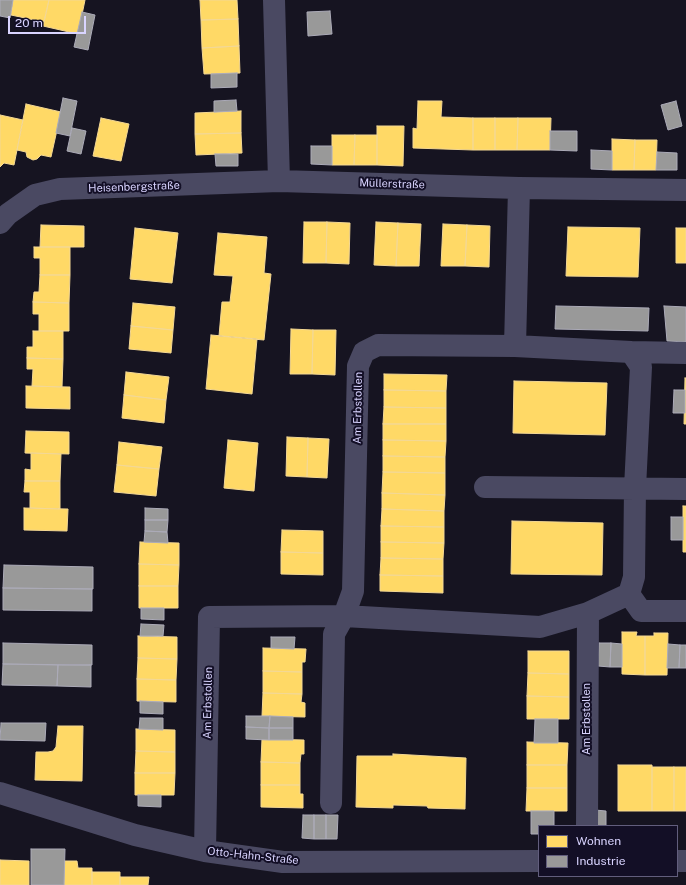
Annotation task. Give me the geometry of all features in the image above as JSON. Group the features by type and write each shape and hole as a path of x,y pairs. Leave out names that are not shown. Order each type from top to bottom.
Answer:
{"street":[{"path":"274,0 279,181"},
{"name":"Müllerstraße","path":"279,181 519,188 686,190"},
{"name":"Heisenbergstraße","path":"0,223 8,214 35,195 60,189 279,181"},
{"path":"515,346 519,188"},
{"name":"Am Erbstollen","path":"331,803 334,634 344,616 353,591 358,366 364,352 378,345 515,346 631,352 686,353"},
{"path":"631,352 641,367 634,577 629,594 641,610 686,611"},
{"path":"485,487 686,489"},
{"name":"Am Erbstollen","path":"205,851 210,618 344,616 540,626 588,613 629,594"},
{"name":"Am Erbstollen","path":"587,825 588,613"},
{"name":"Otto-Hahn-Straße","path":"0,793 135,835 205,851 283,862 538,861"}],"building: Wohnen":[{"path":"13,0 49,0 44,22 11,15"},
{"path":"49,0 85,0 78,34 43,26"},
{"path":"200,0 237,0 238,19 201,20"},
{"path":"238,19 239,46 202,48 201,20"},
{"path":"239,46 240,73 204,74 202,48"},
{"path":"418,101 442,101 441,117 473,118 473,150 413,148 413,128 417,129"},
{"path":"26,104 61,112 51,157 41,155 37,159 33,160 27,157 26,152 17,150"},
{"path":"241,111 241,133 195,134 195,113"},
{"path":"0,115 23,120 14,165 4,163 0,167"},
{"path":"101,118 129,124 121,161 93,156"},
{"path":"473,118 495,118 495,150 473,150"},
{"path":"495,118 518,118 517,150 495,150"},
{"path":"518,118 551,118 550,150 517,150"},
{"path":"377,126 404,126 403,166 377,165"},
{"path":"241,133 242,153 196,155 195,134"},
{"path":"332,135 355,135 354,165 332,165"},
{"path":"355,135 377,135 377,165 354,165"},
{"path":"612,139 635,140 634,170 612,170"},
{"path":"635,140 657,140 656,170 634,170"},
{"path":"304,222 327,222 326,263 303,263"},
{"path":"327,222 350,223 349,264 326,263"},
{"path":"376,222 398,223 396,266 374,265"},
{"path":"398,223 421,224 419,266 396,266"},
{"path":"443,224 467,225 465,266 441,266"},
{"path":"41,225 84,226 84,247 40,247"},
{"path":"467,225 490,226 489,267 465,266"},
{"path":"568,227 640,228 638,277 566,276"},
{"path":"135,228 178,233 172,283 130,279"},
{"path":"676,228 686,228 686,263 676,263"},
{"path":"218,233 267,237 264,273 271,274 264,340 219,336 222,302 230,302 233,276 214,275"},
{"path":"34,247 70,247 70,275 40,275 40,258 34,258"},
{"path":"40,275 70,275 69,303 33,302 34,292 39,292"},
{"path":"33,302 69,303 69,331 39,331 39,314 33,314"},
{"path":"133,303 175,307 173,330 131,326"},
{"path":"131,326 173,330 171,353 129,349"},
{"path":"291,329 313,330 312,374 290,374"},
{"path":"313,330 336,330 335,375 312,374"},
{"path":"33,331 63,331 63,359 27,358 27,347 33,347"},
{"path":"211,335 257,339 252,394 206,389"},
{"path":"27,358 63,359 62,387 32,386 33,369 27,369"},
{"path":"126,372 169,377 166,400 124,395"},
{"path":"384,374 447,375 446,391 384,390"},
{"path":"685,378 686,424 684,424"},
{"path":"514,381 607,383 605,435 513,433"},
{"path":"26,386 70,387 70,409 26,408"},
{"path":"384,390 446,391 446,408 384,407"},
{"path":"124,395 166,400 164,423 122,418"},
{"path":"384,407 446,408 446,424 383,424"},
{"path":"383,424 446,424 446,441 383,440"},
{"path":"26,431 69,432 69,454 25,453"},
{"path":"287,437 308,438 307,477 286,476"},
{"path":"308,438 329,439 327,478 307,477"},
{"path":"228,440 258,443 254,491 224,488"},
{"path":"383,440 446,441 445,457 383,456"},
{"path":"119,442 162,447 159,469 117,465"},
{"path":"31,453 61,454 60,481 25,481 25,469 31,470"},
{"path":"383,456 445,457 445,473 383,472"},
{"path":"117,465 159,469 156,496 114,492"},
{"path":"383,472 445,473 445,495 382,493"},
{"path":"25,481 60,481 60,509 30,508 30,492 24,492"},
{"path":"382,493 445,495 444,511 382,509"},
{"path":"683,506 686,506 686,552 683,552"},
{"path":"24,508 68,509 67,531 24,530"},
{"path":"382,509 444,511 444,527 381,526"},
{"path":"512,521 603,523 602,575 511,574"},
{"path":"381,526 444,527 444,543 381,542"},
{"path":"282,530 323,531 323,553 281,552"},
{"path":"140,542 179,543 179,565 139,564"},
{"path":"381,542 444,543 443,559 381,558"},
{"path":"281,552 323,553 323,575 281,574"},
{"path":"381,558 443,559 443,576 380,575"},
{"path":"139,564 179,565 178,586 139,586"},
{"path":"380,575 443,576 443,593 380,591"},
{"path":"139,586 178,586 178,608 139,608"},
{"path":"622,632 637,632 636,636 645,636 645,675 622,674"},
{"path":"654,633 668,633 667,675 645,675 645,636 654,636"},
{"path":"138,636 177,637 177,659 138,658"},
{"path":"263,648 306,649 305,662 302,662 302,672 263,671"},
{"path":"528,651 569,651 569,674 528,673"},
{"path":"138,658 177,659 176,680 137,679"},
{"path":"263,671 302,672 302,694 263,693"},
{"path":"528,673 569,674 569,697 527,696"},
{"path":"137,679 176,680 176,702 137,701"},
{"path":"263,693 302,694 301,702 305,703 305,717 262,716"},
{"path":"527,696 569,697 569,719 527,719"},
{"path":"58,726 83,726 82,781 35,780 36,752 53,751 56,747"},
{"path":"136,729 175,730 175,752 136,751"},
{"path":"262,739 304,740 304,754 301,754 300,763 261,762"},
{"path":"527,742 568,743 567,765 527,765"},
{"path":"136,751 175,752 175,773 135,773"},
{"path":"393,754 466,758 465,809 393,805 393,808 356,807 357,756 393,756"},
{"path":"261,762 300,763 300,785 261,785"},
{"path":"527,765 567,765 567,788 527,788"},
{"path":"618,765 652,765 652,811 618,811"},
{"path":"652,767 674,767 674,811 652,811"},
{"path":"674,767 686,767 686,811 674,811"},
{"path":"135,773 175,773 174,795 135,795"},
{"path":"261,785 300,785 300,794 303,794 303,808 261,807"},
{"path":"527,788 567,788 567,811 526,811"},
{"path":"0,860 29,861 29,885 0,885"},
{"path":"64,861 77,861 78,868 92,868 92,885 64,885"},
{"path":"92,872 120,872 120,885 92,885"},
{"path":"120,877 149,877 148,885 120,885"}],"building: Industrie":[{"path":"0,0 13,0 10,18 0,16"},
{"path":"330,11 332,34 308,36 307,12"},
{"path":"82,12 95,15 88,50 74,47"},
{"path":"237,73 237,87 211,88 211,74"},
{"path":"63,98 77,101 70,136 56,133"},
{"path":"236,100 237,111 214,112 214,101"},
{"path":"676,101 682,126 668,130 661,105"},
{"path":"72,128 86,131 81,154 67,151"},
{"path":"550,131 577,131 577,151 550,150"},
{"path":"311,146 332,146 332,165 311,164"},
{"path":"591,150 612,151 612,170 591,169"},
{"path":"657,152 677,153 677,170 656,170"},
{"path":"215,154 238,154 238,166 216,166"},
{"path":"556,306 649,308 648,331 555,329"},
{"path":"664,306 686,307 686,342 667,341"},
{"path":"674,390 685,390 685,413 673,413"},
{"path":"145,508 168,509 168,520 145,520"},
{"path":"671,517 683,517 683,540 671,540"},
{"path":"145,520 168,520 167,532 145,531"},
{"path":"145,531 167,532 168,543 144,542"},
{"path":"4,565 93,567 93,589 3,588"},
{"path":"3,588 92,589 92,611 3,610"},
{"path":"141,608 164,608 164,620 141,619"},
{"path":"141,624 164,625 163,636 140,636"},
{"path":"271,637 295,637 294,649 271,648"},
{"path":"3,643 92,645 92,665 3,664"},
{"path":"599,643 611,643 610,667 598,666"},
{"path":"611,643 622,644 622,667 610,667"},
{"path":"668,644 680,645 679,668 667,668"},
{"path":"680,645 686,645 686,668 679,668"},
{"path":"3,664 58,665 57,686 2,685"},
{"path":"58,665 91,665 91,687 57,686"},
{"path":"140,701 163,702 163,714 140,713"},
{"path":"246,716 270,716 269,728 246,727"},
{"path":"270,716 293,717 293,728 269,728"},
{"path":"140,718 163,718 163,730 139,729"},
{"path":"535,719 558,719 558,743 534,743"},
{"path":"1,723 46,723 45,741 0,740"},
{"path":"246,727 269,728 269,740 246,739"},
{"path":"269,728 293,728 293,740 269,740"},
{"path":"138,795 161,795 161,807 138,806"},
{"path":"595,810 606,811 606,825 594,825"},
{"path":"531,811 554,811 554,825 538,825 538,834 531,834"},
{"path":"303,815 314,815 314,839 302,838"},
{"path":"314,815 326,815 326,839 314,839"},
{"path":"326,815 338,815 337,839 326,839"},
{"path":"31,849 65,849 64,885 31,885"}]}
